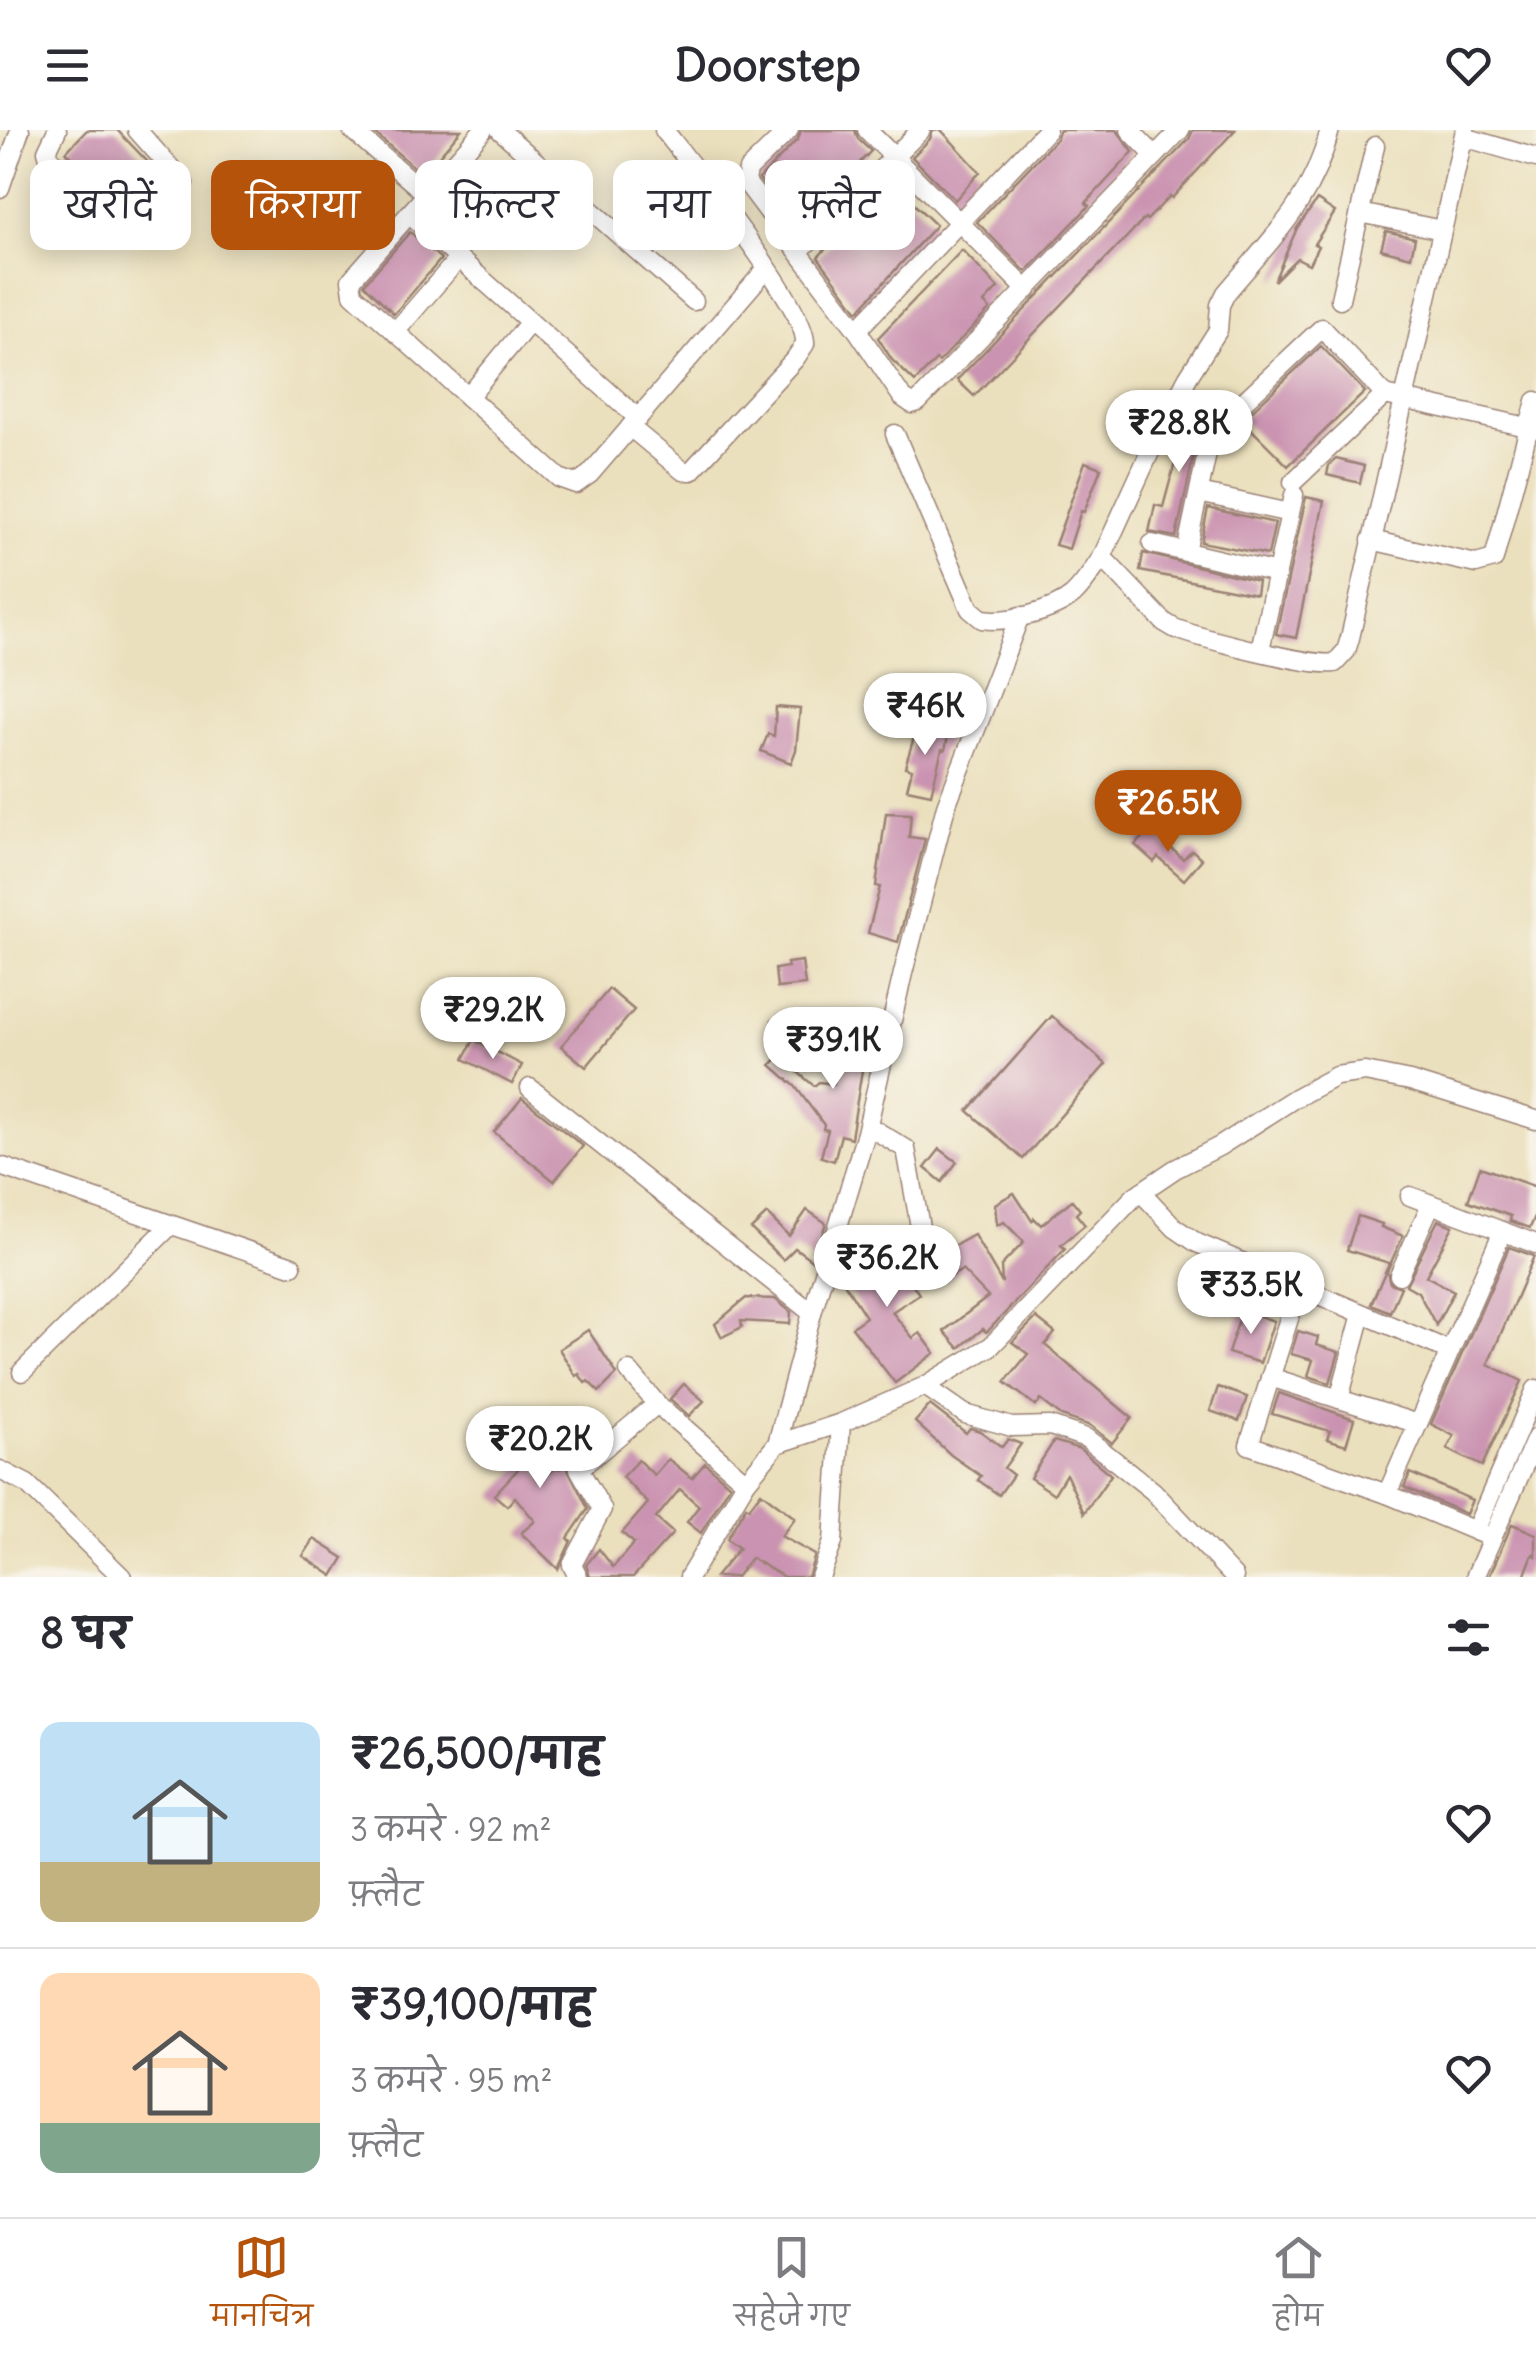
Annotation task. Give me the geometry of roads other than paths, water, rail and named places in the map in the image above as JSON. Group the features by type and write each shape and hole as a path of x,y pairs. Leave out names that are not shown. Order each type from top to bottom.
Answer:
{"street":[{"path":"0,188 20,130"},
{"path":"57,130 47,150 49,158 126,238 184,183 137,130"},
{"path":"352,130 415,184"},
{"path":"456,160 482,130"},
{"path":"500,130 694,301"},
{"path":"410,214 530,322 683,471 692,471 795,359 806,336 767,268 664,130"},
{"path":"789,130 748,170 745,179 902,397 912,404 1180,130"},
{"path":"867,130 1026,290"},
{"path":"799,251 921,130"},
{"path":"857,330 1047,130"},
{"path":"1130,130 1156,156"},
{"path":"895,434 970,609 988,620 1026,614 1055,605 1077,591 1102,557 1160,430 1218,330 1220,305 1226,294 1287,223 1312,177 1330,130"},
{"path":"1102,557 1150,609 1174,628 1321,663 1340,659 1350,638 1464,134 1536,158"},
{"path":"1340,299 1375,146"},
{"path":"415,208 351,280 353,294 559,478 576,484 590,474 767,268"},
{"path":"1360,213 1442,230"},
{"path":"396,332 459,258"},
{"path":"468,397 530,322"},
{"path":"1186,552 1198,494 1220,422 1322,328 1385,396 1404,397 1533,429"},
{"path":"1260,650 1292,497 1385,396"},
{"path":"1371,540 1476,564 1494,559 1533,429 1536,400"},
{"path":"1198,494 1292,497"},
{"path":"1152,544 1277,573"},
{"path":"689,1577 746,1482 777,1444 868,1126 946,806 1026,614"},
{"path":"777,1444 841,1423 925,1386 992,1346 1141,1192 1336,1076 1351,1072 1410,1081 1536,1120"},
{"path":"530,1088 812,1313"},
{"path":"868,1126 906,1149 927,1266"},
{"path":"0,1166 292,1266"},
{"path":"1141,1192 1187,1238 1450,1351"},
{"path":"1410,1196 1536,1244"},
{"path":"1399,1275 1431,1204"},
{"path":"22,1372 171,1225"},
{"path":"1387,1494 1503,1232"},
{"path":"1298,1288 1250,1447 1387,1494 1483,1535"},
{"path":"1339,1399 1362,1314"},
{"path":"629,1371 657,1404 746,1482"},
{"path":"1270,1378 1418,1424"},
{"path":"925,1386 965,1414 1012,1427 1050,1426 1086,1438 1153,1491 1234,1577"},
{"path":"1476,1575 1483,1535 1536,1389"},
{"path":"578,1577 572,1565 602,1510 578,1468 657,1404"},
{"path":"820,1577 833,1542 841,1423"},
{"path":"1483,1535 1536,1438"},
{"path":"0,1470 26,1484 122,1577"}]}
